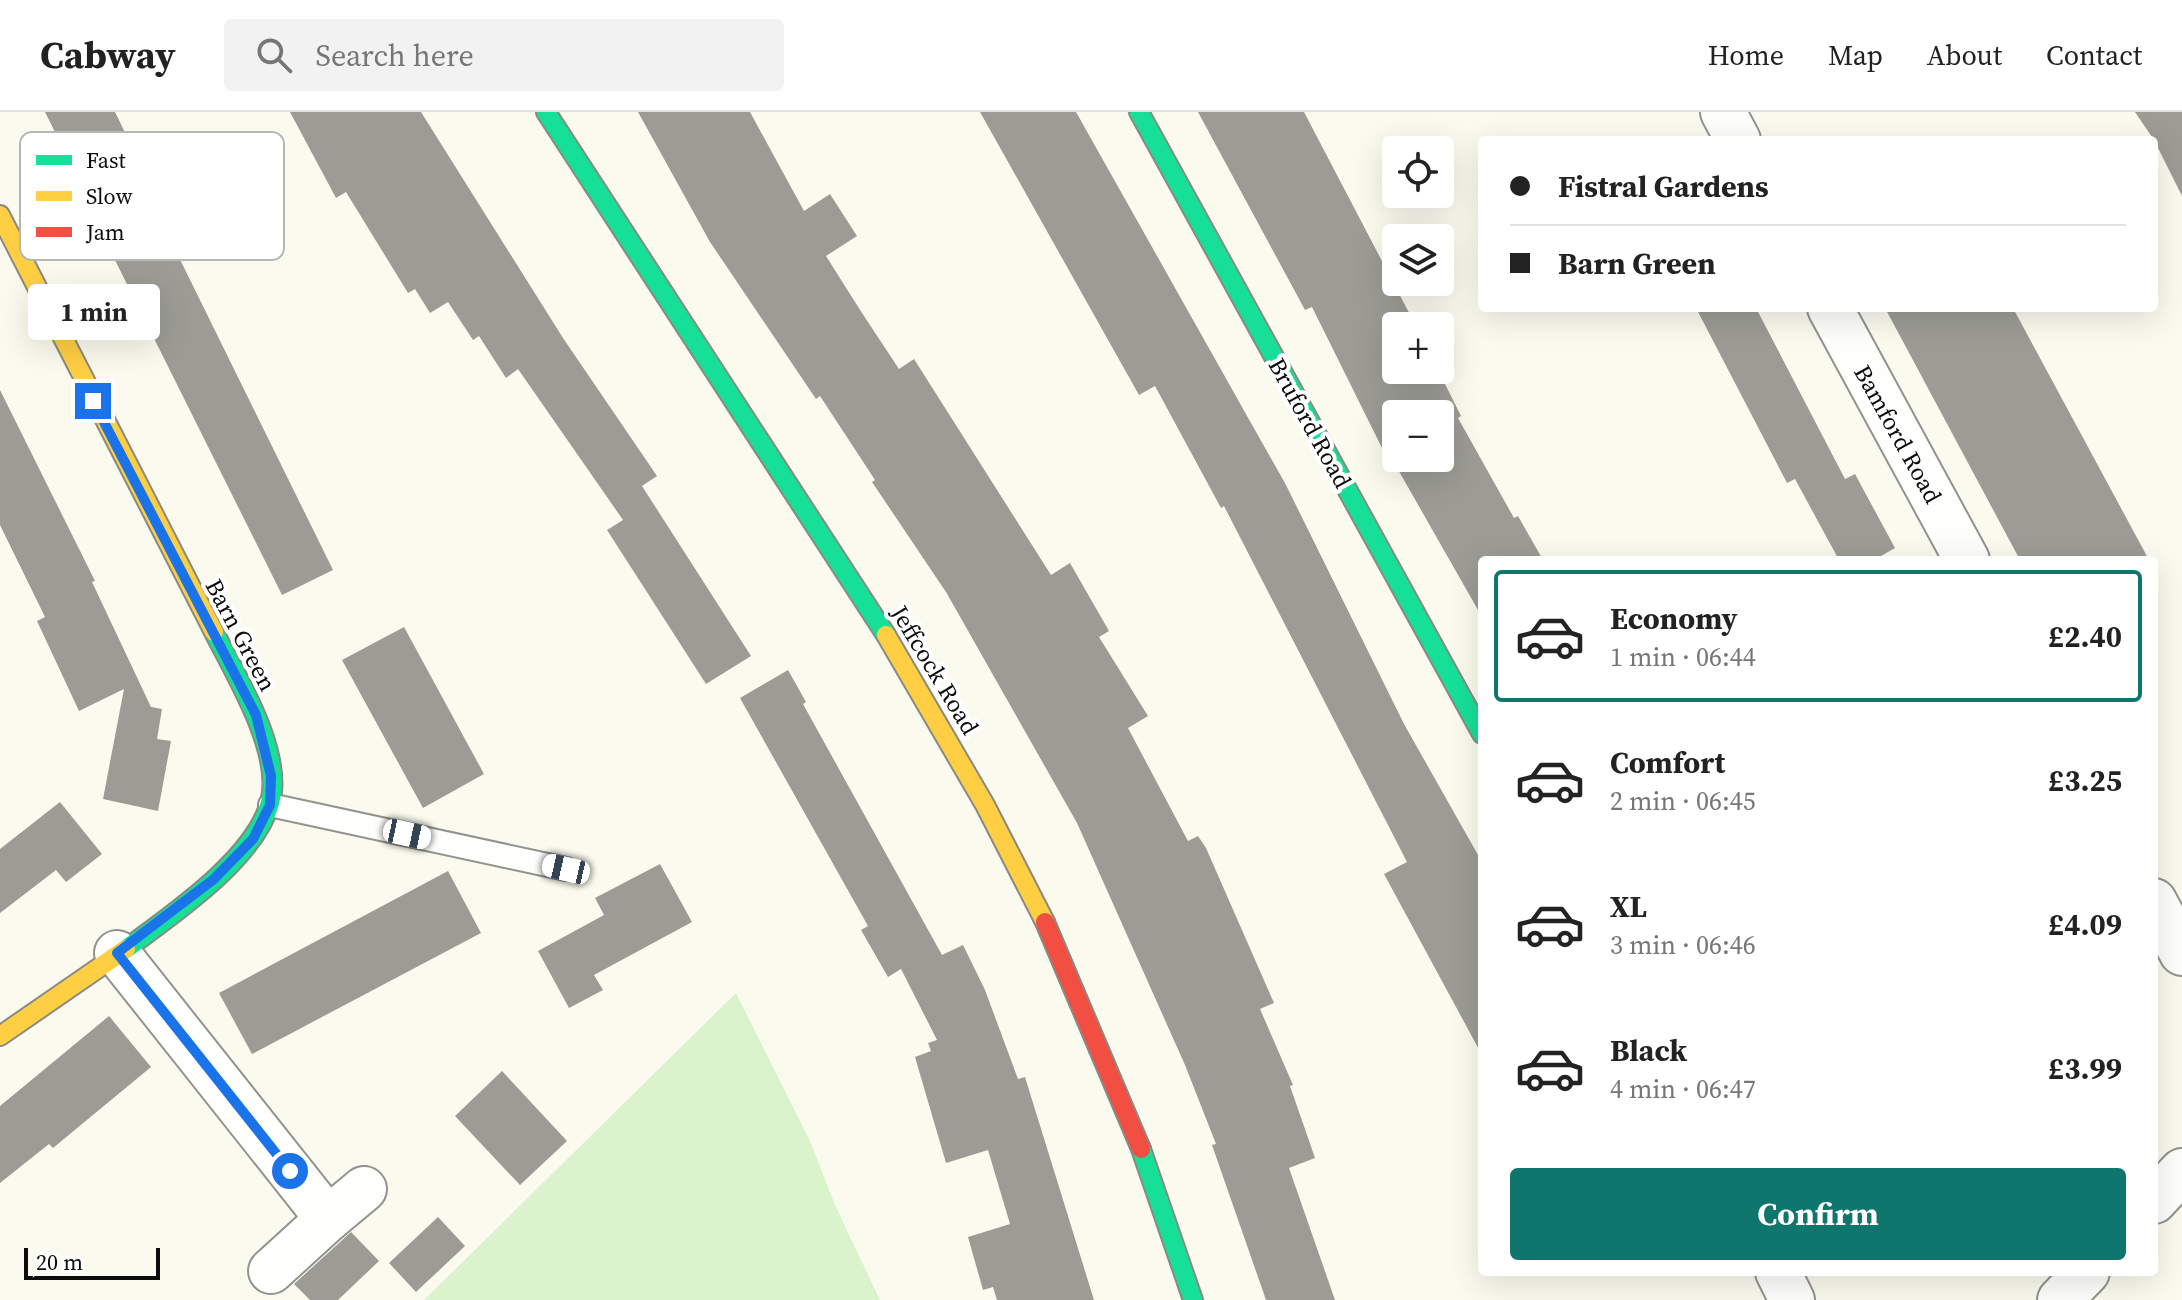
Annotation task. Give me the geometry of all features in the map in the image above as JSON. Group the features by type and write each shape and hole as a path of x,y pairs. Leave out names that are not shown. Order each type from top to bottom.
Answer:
{"street":[{"name":"Jeffcock Road","path":"546,112 859,591 949,740 1039,911 1086,1015 1193,1300"},
{"name":"Bruford Road","path":"1139,112 1478,727"},
{"path":"1723,112 1736,136"},
{"name":"Barn Green","path":"0,215 11,269 256,715 271,776 270,805 253,839 214,879 0,1036"},
{"name":"Bamford Road","path":"1832,312 1965,556"},
{"path":"2158,908 2182,953"},
{"path":"117,953 328,1219"},
{"path":"2158,1197 2182,1171"},
{"path":"271,1271 364,1189"},
{"path":"1780,1276 1792,1300"},
{"path":"2060,1300 2083,1276"}],"lane":[{"path":"270,805 566,869"}],"green space":[{"path":"736,993 810,1141 835,1205 880,1300 424,1300"}],"building":[{"path":"45,112 115,112 125,132 55,132"},
{"path":"290,112 421,112 563,338 657,476 642,486 751,656 706,684 607,530 623,520 518,369 506,378 479,336 473,340 448,302 430,313 415,289 408,293 346,192 336,198"},
{"path":"638,112 750,112 804,211 830,194 857,236 826,256 862,313 899,369 914,359 1051,575 1070,563 1109,631 1099,637 1148,716 1128,728 1188,841 1198,836 1206,848 1274,1003 1260,1009 1293,1085 1290,1086 1315,1158 1289,1168 1335,1300 1266,1300 1212,1145 1216,1144 1185,1065 1077,823 946,592 872,482 875,480 820,396 816,399 710,242"},
{"path":"980,112 1076,112 1286,485 1404,724 1478,855 1478,1048 1384,874 1407,862 1224,506 1221,508 1155,386 1139,395"},
{"path":"1198,112 1304,112 1382,261 1382,296 1400,296 1409,312 1382,312 1382,384 1445,384 1453,400 1382,400 1382,448 1312,307 1305,310"},
{"path":"2135,112 2182,112 2182,196 2158,148 2158,136 2151,136"},
{"path":"115,260 180,260 333,570 282,595"},
{"path":"1698,312 1758,312 1845,479 1855,474 1895,548 1881,556 1837,556 1795,479 1787,483"},
{"path":"1887,312 2015,312 2147,556 2018,556"},
{"path":"0,390 95,581 92,582 151,707 162,709 157,739 171,741 158,811 103,799 124,689 79,711 37,621 45,617 0,525"},
{"path":"1454,402 1461,416 1458,418 1514,518 1518,516 1541,556 1478,556 1478,610 1399,472 1454,472"},
{"path":"404,627 484,774 423,808 342,660"},
{"path":"788,670 806,702 803,704 942,955 963,945 985,990 1018,1079 1025,1077 1094,1300 997,1300 993,1287 983,1290 968,1237 1010,1224 988,1150 946,1163 915,1057 931,1051 928,1043 937,1040 901,969 888,977 861,930 868,926 740,698"},
{"path":"60,802 102,854 66,882 56,870 0,913 0,849"},
{"path":"660,864 692,922 594,975 603,990 569,1008 538,951 604,915 595,898"},
{"path":"448,871 481,933 252,1054 219,993"},
{"path":"109,1016 151,1067 53,1148 49,1144 0,1183 0,1106"},
{"path":"502,1071 567,1141 520,1185 455,1116"},
{"path":"438,1217 465,1246 416,1292 389,1263"},
{"path":"351,1232 379,1261 338,1300 310,1300 294,1284"}],"traffic: fast":[{"path":"546,112 886,635"},
{"path":"1139,112 1478,727"},
{"path":"126,949 187,903 229,865 261,824 270,803 273,783 264,739 256,715 214,632"},
{"path":"1141,1149 1193,1300"}],"traffic: slow":[{"path":"0,215 20,254"},
{"path":"23,260 214,632"},
{"path":"886,635 985,805 1045,922"},
{"path":"0,1036 126,949"}],"traffic: jam":[{"path":"1045,922 1141,1149"}],"route":[{"path":"93,401 256,715 271,776 270,805 253,839 214,879 117,953 290,1171"}]}
